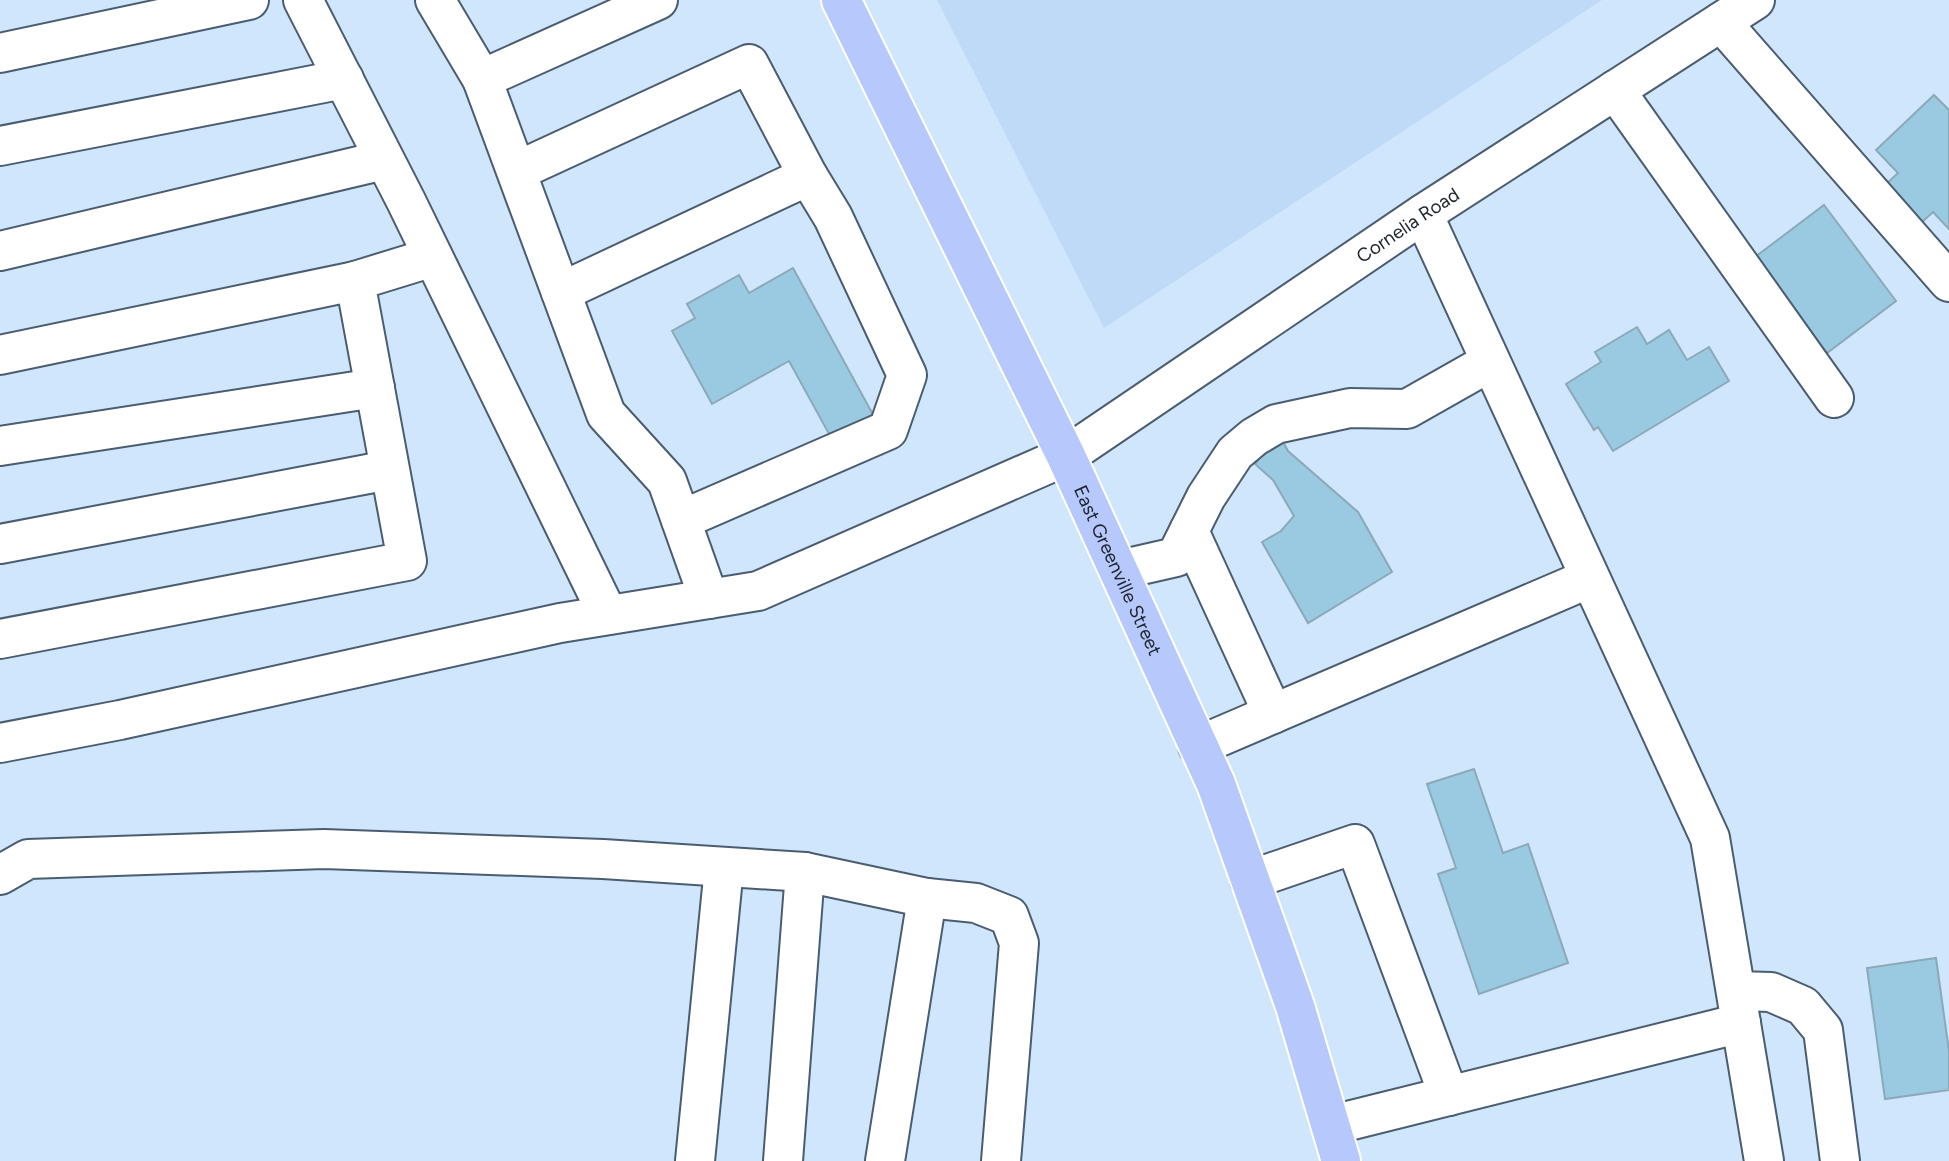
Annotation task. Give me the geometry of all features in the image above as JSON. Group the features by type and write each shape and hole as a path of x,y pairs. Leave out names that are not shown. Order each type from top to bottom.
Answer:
{"main road":[{"name":"East Greenville Street","path":"841,0 1066,456 1216,784 1295,1006 1337,1143"}],"street":[{"path":"0,53 249,0"},
{"path":"303,0 433,257 608,615"},
{"path":"435,0 482,79 606,414 667,481 709,599"},
{"path":"482,79 658,0"},
{"name":"Cornelia Road","path":"0,743 608,615 758,591 1066,456 1423,214 1755,0"},
{"path":"1721,22 1949,282"},
{"path":"517,171 748,64 808,176 834,217 907,375 888,430 681,520"},
{"path":"0,146 344,79"},
{"path":"1615,90 1834,398"},
{"path":"0,251 384,160"},
{"path":"561,292 808,176"},
{"path":"1423,214 1710,838 1764,1161"},
{"path":"0,355 355,281 433,257"},
{"path":"0,639 407,561 355,281"},
{"path":"1119,570 1176,557 1235,453 1276,424 1350,408 1406,409 1490,362"},
{"path":"0,446 374,388"},
{"path":"0,544 389,470"},
{"path":"1189,531 1273,714"},
{"path":"1198,746 1590,578"},
{"path":"1250,880 1355,844 1449,1097"},
{"path":"0,875 28,859 324,849 805,872 927,898 976,903 1009,916 1019,943 1001,1161"},
{"path":"695,1161 724,867"},
{"path":"783,1161 805,872"},
{"path":"885,1161 927,898"},
{"path":"1337,1143 1449,1097 1738,1007 1771,992 1803,1006 1823,1030 1840,1161"}],"shaded area":[{"path":"937,0 1602,0 1104,328"}],"building":[{"path":"1934,95 1949,110 1949,229 1933,212 1921,223 1885,185 1898,173 1876,150"},
{"path":"1824,205 1896,301 1827,353 1755,257"},
{"path":"793,268 876,420 834,443 789,361 712,404 672,331 695,318 687,304 739,275 749,293"},
{"path":"1637,327 1647,344 1669,330 1687,360 1709,347 1729,381 1613,451 1598,427 1594,430 1566,384 1601,362 1595,352"},
{"path":"1282,440 1288,451 1358,512 1392,572 1308,623 1262,542 1281,531 1294,516 1273,480 1255,464 1268,448"},
{"path":"1474,769 1503,853 1528,844 1568,963 1479,994 1438,874 1456,868 1427,784"},
{"path":"1936,958 1949,1051 1949,1090 1885,1099 1867,968"}]}
